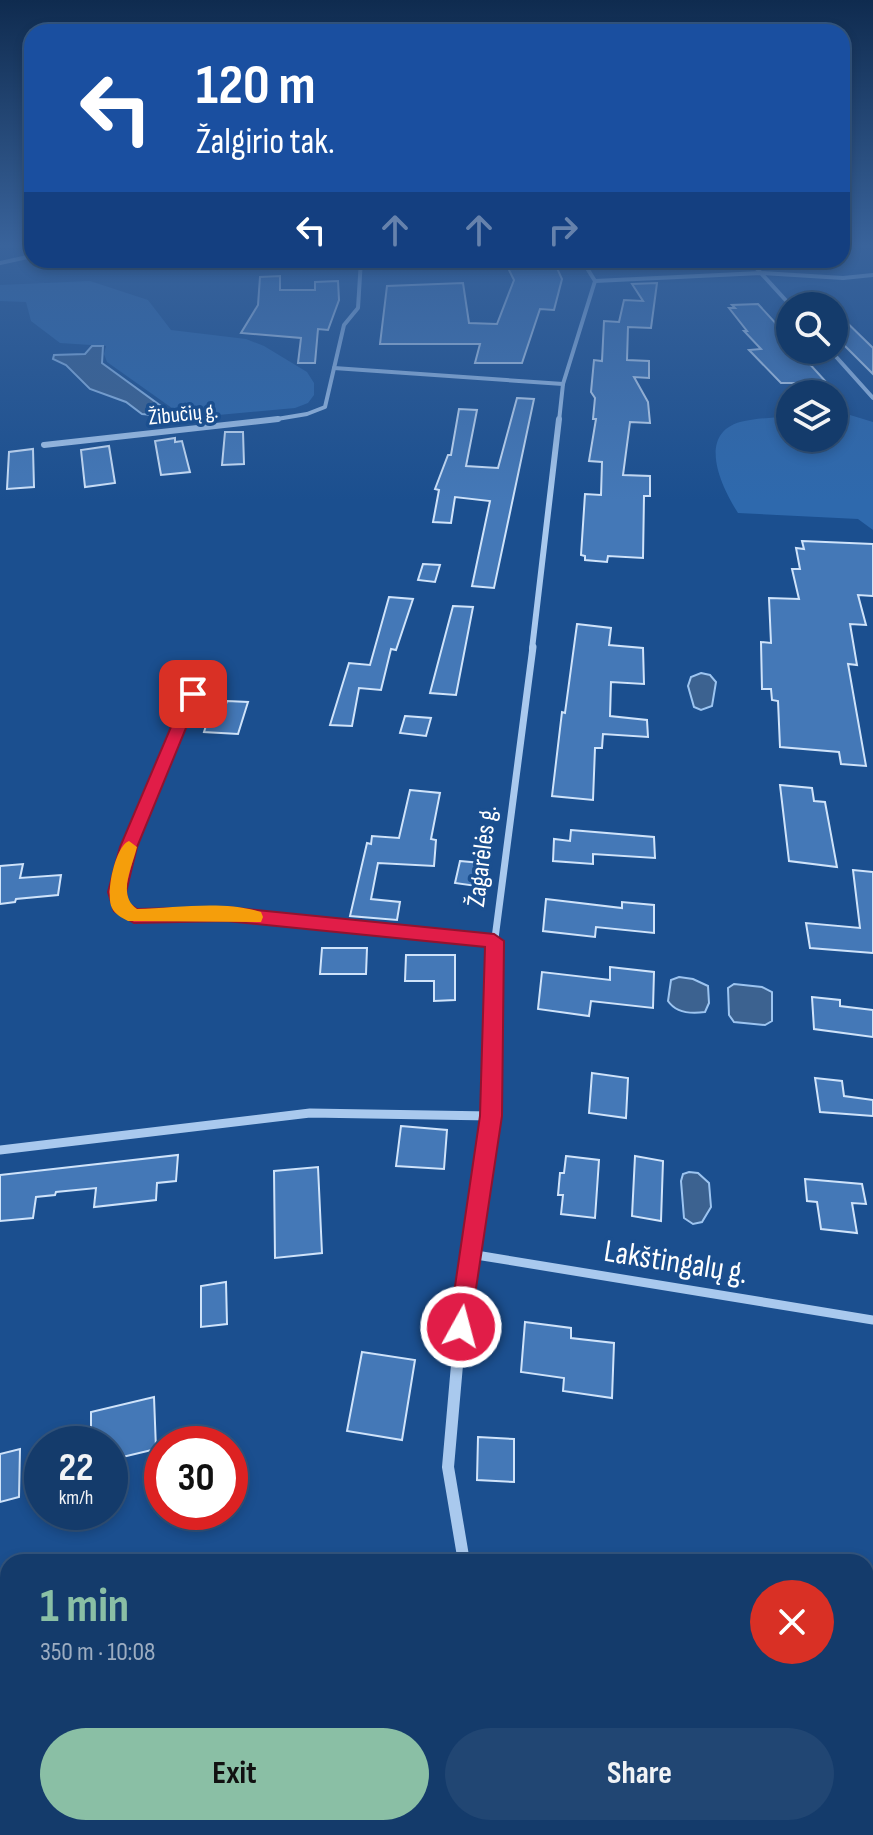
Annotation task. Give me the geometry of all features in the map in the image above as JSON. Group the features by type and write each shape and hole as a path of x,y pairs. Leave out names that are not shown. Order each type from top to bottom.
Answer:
{"street":[{"path":"343,330 334,368 563,384"},
{"name":"Žagarėlės g.","path":"463,1554 448,1467 457,1351 491,1116 494,941 543,568 563,384 580,330"},
{"path":"843,364 873,398"},
{"name":"Žibučių g.","path":"44,445 307,414 325,407 334,368"},
{"path":"193,694 128,847 117,892 120,906 134,916 226,914 494,941"},
{"path":"0,1150 310,1113 491,1116"},
{"name":"Lakštingalų g.","path":"470,1254 873,1320"}],"shaded area":[{"path":"42,330 171,330 246,339 264,346 307,372 314,383 314,395 308,403 295,408 186,418 107,362 104,354 106,346 60,343"},
{"path":"92,346 103,346 102,363 165,409 163,416 142,414 126,402 90,389 66,365 53,359 54,355 85,354"},
{"path":"848,415 873,422 873,530 858,519 738,513 720,477 716,450 719,438 727,429 746,421 776,418 776,452 848,452"},
{"path":"701,673 710,675 716,682 712,706 701,710 694,707 688,686 691,677"},
{"path":"679,977 708,986 709,1003 705,1012 684,1012 668,1001 671,980"},
{"path":"734,984 762,987 772,992 772,1021 765,1025 734,1022 729,1015 728,988"},
{"path":"698,1173 709,1183 711,1207 702,1222 693,1224 684,1218 681,1181 683,1174"}],"building":[{"path":"243,330 318,330 315,363 298,363 301,338 241,333"},
{"path":"382,330 533,330 522,363 475,363 480,344 380,344"},
{"path":"604,330 628,330 627,360 649,361 649,378 634,377 648,402 650,423 630,422 623,475 650,476 650,496 644,496 643,558 608,556 607,562 585,560 585,556 581,555 585,494 601,495 602,462 589,461 596,419 593,419 595,398 591,392 594,360 602,361"},
{"path":"776,330 776,364 810,364 824,380 778,380 749,350 761,349 744,331"},
{"path":"848,330 854,330 873,348 873,374 848,349"},
{"path":"517,398 534,399 494,588 472,586 490,501 455,497 451,523 433,522 439,490 435,489 448,455 451,455 459,409 477,410 466,466 498,468"},
{"path":"225,432 243,432 244,464 222,465"},
{"path":"175,438 175,442 182,441 190,472 161,475 155,441"},
{"path":"109,446 115,483 85,487 81,450"},
{"path":"33,449 34,487 7,489 9,452"},
{"path":"802,541 873,544 873,596 858,595 866,625 850,624 857,665 848,664 866,766 841,764 839,752 780,747 778,701 772,700 771,689 762,689 761,642 771,643 769,598 799,599 792,569 800,569 796,548 804,549"},
{"path":"423,564 440,565 435,582 418,580"},
{"path":"389,597 413,599 396,650 391,649 381,690 359,688 352,726 330,725 349,663 370,665"},
{"path":"453,606 473,607 456,695 430,693"},
{"path":"577,624 611,628 609,645 643,648 644,684 611,682 610,716 647,720 648,737 603,734 602,748 595,748 593,800 552,796"},
{"path":"227,701 248,702 238,734 204,732 209,716 222,716"},
{"path":"405,716 431,718 426,736 400,733"},
{"path":"780,785 812,788 814,801 825,802 837,867 789,861"},
{"path":"410,790 440,793 431,839 436,840 434,866 378,863 371,899 400,902 397,920 350,916 367,843 371,844 372,836 399,838"},
{"path":"571,830 654,837 655,858 593,854 593,864 553,861 554,839 570,841"},
{"path":"460,861 481,863 476,886 455,883"},
{"path":"23,864 20,878 61,875 58,895 16,899 15,902 0,904 0,866"},
{"path":"853,870 873,872 873,953 810,948 806,923 860,928"},
{"path":"546,899 622,908 622,902 654,905 654,933 596,927 595,937 543,931"},
{"path":"322,948 367,948 366,974 320,974"},
{"path":"406,955 455,955 455,1000 434,1001 434,981 405,981"},
{"path":"610,967 654,972 653,1008 591,1001 589,1016 538,1009 542,972 610,980"},
{"path":"812,997 840,1000 840,1006 873,1010 873,1037 814,1029"},
{"path":"592,1073 628,1078 626,1118 589,1113"},
{"path":"815,1078 842,1081 844,1096 873,1100 873,1116 820,1112"},
{"path":"401,1126 447,1130 444,1169 396,1166"},
{"path":"178,1155 176,1181 157,1183 156,1200 94,1207 96,1188 56,1192 55,1195 36,1197 33,1218 0,1221 0,1175"},
{"path":"566,1156 599,1160 595,1218 561,1214 563,1195 558,1195 560,1173 564,1173"},
{"path":"635,1156 663,1161 661,1221 632,1216"},
{"path":"318,1167 322,1253 275,1258 274,1171"},
{"path":"805,1179 862,1184 866,1204 852,1203 857,1233 821,1229 817,1202 807,1201"},
{"path":"226,1282 227,1324 201,1327 201,1286"},
{"path":"525,1322 571,1328 571,1338 614,1343 612,1398 563,1391 564,1378 521,1372"},
{"path":"362,1352 415,1360 402,1440 347,1431"},
{"path":"154,1397 155,1426 144,1426 144,1452 128,1456 128,1426 91,1426 91,1412"},
{"path":"478,1437 514,1439 514,1482 477,1480"},
{"path":"20,1449 19,1497 0,1502 0,1454"}],"slow traffic":[{"path":"129,847 117,892 120,906 134,916 226,914 254,917"}],"route":[{"path":"193,694 128,847 117,892 120,906 134,916 226,914 494,941 496,995 491,1116 461,1327"}]}
